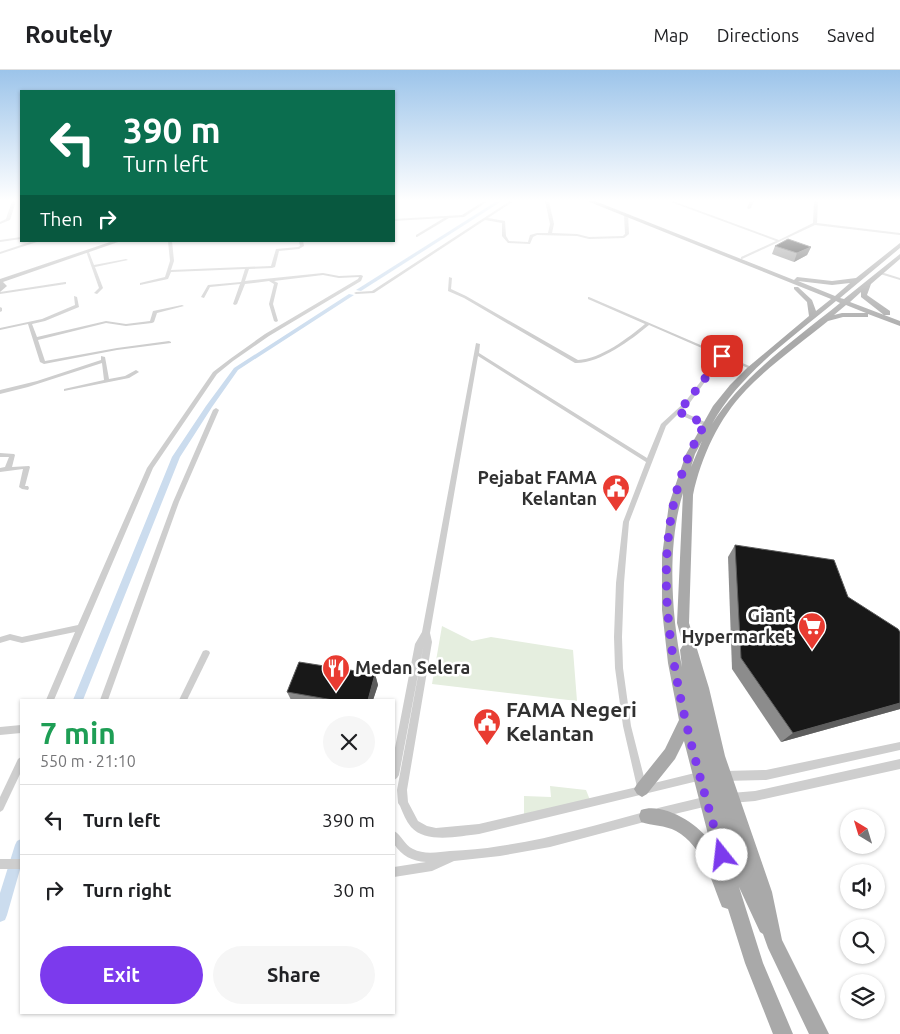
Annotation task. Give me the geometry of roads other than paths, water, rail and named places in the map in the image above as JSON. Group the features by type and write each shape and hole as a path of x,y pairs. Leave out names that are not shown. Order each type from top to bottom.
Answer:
{"main road":[{"path":"1,287 39,269 105,246"},
{"path":"705,246 883,315 900,324"},
{"path":"712,246 790,279 826,284 838,284 859,279"},
{"path":"819,1034 774,942 763,892 720,800 713,776 685,722 669,630 669,550 673,513 688,457 705,424 734,384 899,246"},
{"path":"754,963 720,800 694,713 683,623 688,495 698,459 718,421 743,388 900,256"},
{"path":"790,279 811,303 813,317"},
{"path":"869,283 863,296 883,315"},
{"path":"824,321 848,314 883,315 900,318"},
{"path":"642,789 670,754 685,722"},
{"path":"647,816 675,820 686,826 699,840 713,863 783,1034"}],"street":[{"path":"0,253 22,246"},
{"path":"141,284 165,280 172,261 170,246"},
{"path":"169,271 274,267 277,250 299,248 302,246"},
{"path":"356,293 373,292 444,246"},
{"path":"742,258 765,246"},
{"path":"88,252 101,288 96,293"},
{"path":"93,266 126,260"},
{"path":"235,304 247,269"},
{"path":"881,273 900,279"},
{"path":"50,699 150,468 215,373 228,362 362,278 339,277 329,274 209,286 203,297"},
{"path":"450,278 449,290 452,292 465,297 577,362 587,361 639,332 648,324"},
{"path":"271,281 276,283 272,304 276,321"},
{"path":"1,287 65,283"},
{"path":"0,329 30,323 77,306 76,297"},
{"path":"589,298 752,368"},
{"path":"36,339 106,322 126,325 152,322 155,312 182,306"},
{"path":"30,323 42,362 44,363 170,342"},
{"path":"395,770 419,644 426,633 478,344"},
{"path":"103,352 107,381"},
{"path":"476,353 648,461"},
{"path":"642,789 622,697 618,637 626,522 663,425 687,402 722,356"},
{"path":"0,392 52,379 67,371 103,361"},
{"path":"66,390 131,376 136,372"},
{"path":"104,699 176,502 216,410"},
{"path":"677,411 705,424"},
{"path":"0,455 12,454 8,469"},
{"path":"0,470 27,467 22,486 26,488"},
{"path":"0,640 10,638 22,640 81,628"},
{"path":"426,633 428,642 402,790 403,802 415,824 425,830 436,833 479,829 642,789 713,776 781,772 900,746"},
{"path":"183,699 206,653"},
{"path":"0,731 20,729"},
{"path":"0,807 20,764"},
{"path":"395,838 400,846 409,853 422,856 485,855 516,850 647,816 720,800 755,796 900,764"},
{"path":"395,872 432,866 452,856"},
{"path":"0,864 20,864"}],"waterway":[{"path":"359,290 429,246"},
{"path":"78,699 176,457 209,406 236,369 351,295"},
{"path":"0,915 20,848"}],"place":[{"name":"Pejabat FAMA Kelantan","path":"616,512"},
{"name":"Giant Hypermarket","path":"812,650"},
{"name":"Medan Selera","path":"336,692"},
{"name":"FAMA Negeri Kelantan","path":"487,746"}]}
